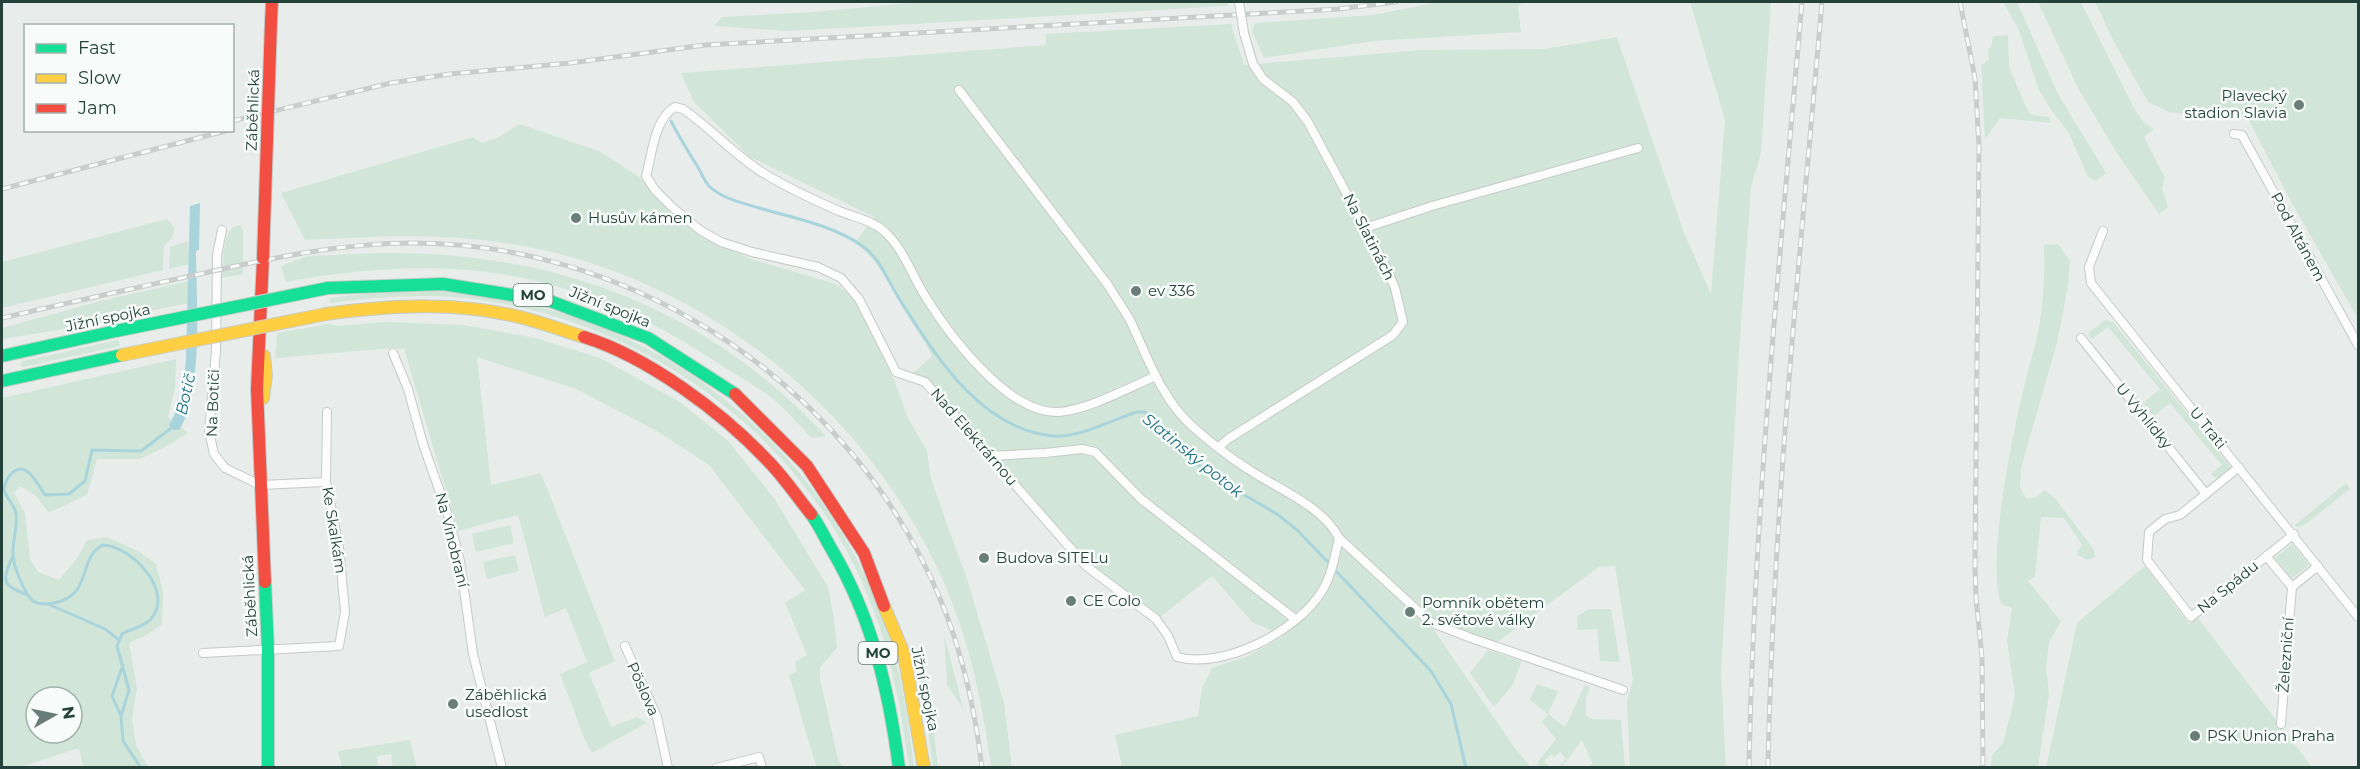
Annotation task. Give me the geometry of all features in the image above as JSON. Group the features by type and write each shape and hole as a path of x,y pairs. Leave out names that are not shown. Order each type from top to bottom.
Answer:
{"main road":[{"name":"Záběhlická","path":"268,768 268,650 259,423 266,375 261,328 272,2"},
{"name":"Jižní spojka","path":"2,356 328,288 386,282 444,282 500,289 556,301 605,318 648,338 696,366 739,398 776,431 809,469 838,509 867,561 885,600 902,649 914,700 924,768"},
{"name":"MO","path":"2,381 253,327 382,307 430,306 481,310 535,320 586,337 642,363 685,389 724,418 761,451 792,487 820,526 845,571 868,623 883,671 899,768"}],"street":[{"name":"Na Slatinách","path":"1219,447 1228,439 1393,335 1403,322 1395,288 1384,263 1308,122 1293,102 1263,79 1253,64 1244,33 1239,2"},
{"path":"959,90 1108,285 1128,317 1156,376 1181,414 1192,426 1248,470 1303,503 1333,528 1339,538 1430,622 1623,690"},
{"path":"661,106 683,109 744,161 766,175 840,211 875,224 884,231 896,243 926,298 951,333 990,376 1020,401 1047,411 1070,411 1156,376"},
{"name":"Nad Elektrárnou","path":"675,107 668,111 660,125 646,176 655,190 700,230 722,242 752,252 818,267 842,278 859,299 896,372 925,382 1086,566 1156,619 1168,636 1177,657 1190,660 1222,656 1253,645 1295,619"},
{"name":"Pod Altánem","path":"2234,134 2242,135 2358,345"},
{"path":"1365,228 1432,206 1638,148"},
{"name":"Na Botiči","path":"222,230 217,255 216,351 209,431 214,454 225,468 260,485 326,482"},
{"name":"U Trati","path":"2103,231 2089,267 2091,283 2294,534 2358,617"},
{"name":"U Vyhlídky","path":"2081,338 2206,494"},
{"name":"Na Vinobraní","path":"393,352 408,389 455,543 464,581 473,654 502,768"},
{"name":"Ke Skalkám","path":"268,650 339,646 345,612 339,547 326,482 327,412"},
{"path":"990,456 1082,449 1095,452 1136,495 1295,619 1315,601 1323,590 1339,538"},
{"path":"2206,494 2240,467"},
{"name":"Na Spádu","path":"2206,494 2180,515 2165,519 2149,532 2147,560 2190,617 2294,534"},
{"path":"2266,556 2292,587 2318,566"},
{"name":"Železniční","path":"2281,724 2292,587"},
{"name":"Pöslova","path":"625,646 657,717 668,768"},
{"path":"203,653 268,650"},
{"path":"716,768 759,758 762,768"}],"green space":[{"path":"921,2 1229,2 1227,6 788,31 714,26 722,17 813,12"},
{"path":"1438,2 1526,2 1518,6 1521,32 1374,41 1264,58 1252,31 1255,23 1373,15"},
{"path":"1690,2 1771,2 1761,153 1751,187 1739,353 1721,673 1726,767 1630,767 1627,701 1633,679 1615,566 1599,567 1496,643 1440,621 1432,627 1514,747 1531,767 1122,767 1115,735 1198,716 1202,688 1212,668 1248,656 1284,636 1252,622 1212,576 1154,622 1083,568 913,373 932,356 882,272 871,257 855,243 874,217 750,157 694,102 681,73 1046,45 1046,34 1231,24 1244,65 1422,50 1544,49 1617,37 1684,233 1711,294 1725,120"},
{"path":"2003,2 2017,2 2058,94 2106,173 2096,181 2088,177 2069,133 2038,88 2018,28"},
{"path":"2038,2 2081,2 2135,110 2144,123 2154,129 2144,137 2165,178 2162,189 2168,207 2159,214 2115,150 2078,88"},
{"path":"2095,2 2358,2 2358,319 2293,205 2246,115 2233,119 2169,112 2148,102 2113,40"},
{"path":"2008,35 2009,67 2029,114 2049,117 2051,123 2000,118 1985,139 1981,65 1989,60 1988,49 1991,47 1993,36"},
{"path":"520,124 601,152 638,176 680,221 712,242 754,260 836,284 855,300 895,382 907,416 927,451 931,479 968,582 1004,703 1012,767 991,767 986,732 967,647 933,560 895,494 848,433 794,380 733,333 668,294 597,265 524,246 468,239 388,236 305,240 281,193 473,137 482,143 497,138"},
{"path":"167,219 175,228 172,238 164,246 163,270 2,308 2,262"},
{"path":"240,225 243,230 243,274 222,278 226,239 234,227"},
{"path":"188,241 190,264 169,269 170,247"},
{"path":"2058,244 2070,261 2068,286 2057,343 2021,468 2020,488 2027,499 2037,497 2044,490 2055,498 2094,550 2095,557 2087,560 2077,555 2082,545 2064,518 2041,517 2035,577 2028,581 2061,621 2049,643 2046,667 2049,694 2038,767 1991,767 1992,755 2003,743 2015,696 2007,641 2012,608 2002,605 1997,586 1999,527 2003,493 2015,425 2041,317 2044,245"},
{"path":"378,253 442,255 505,262 565,276 622,295 677,321 730,353 779,391 826,436 811,438 784,409 765,393 664,330 612,306 561,287 510,276 457,269 403,269 346,273 286,282 281,266 308,256"},
{"path":"189,281 189,303 114,318 114,321 2,339 2,328 100,301"},
{"path":"436,291 514,301 587,322 656,354 719,395 775,445 823,504 862,570 895,658 914,767 909,767 894,680 883,638 868,596 838,535 800,480 754,431 702,389 645,353 583,326 519,307 452,297 391,297 330,303 330,298 362,294"},
{"path":"2105,320 2113,322 2230,466 2230,469 2217,479 2211,474 2222,465 2170,403 2154,416 2143,403 2160,389 2108,327 2092,339 2087,334"},
{"path":"385,322 464,325 535,338 600,358 680,402 728,441 774,498 828,587 837,648 820,667 820,679 838,759 843,767 816,766 789,675 797,671 795,662 807,655 785,603 805,590 709,465 655,430 576,389 477,357 491,485 541,473 615,661 589,673 611,727 637,717 647,723 592,753 560,674 587,662 566,608 545,617 518,515 458,531 404,349 275,358 277,333 328,324 338,326"},
{"path":"118,340 120,346 23,367 20,365 23,361"},
{"path":"176,359 175,388 168,417 188,433 140,459 97,459 87,495 52,511 48,512 36,496 20,486 14,493 25,513 30,559 38,572 59,580 78,557 87,540 107,537 140,552 156,564 163,591 162,624 147,635 129,643 137,689 132,719 136,745 148,767 83,767 79,748 22,767 2,767 2,398"},
{"path":"2346,483 2350,489 2303,526 2296,527 2295,525"},
{"path":"510,525 514,543 476,552 472,534"},
{"path":"2292,544 2309,565 2291,579 2275,558"},
{"path":"515,555 519,571 487,579 483,562"},
{"path":"2145,566 2189,624 2198,618 2312,767 2046,768 2077,623"},
{"path":"1590,609 1611,609 1620,662 1600,661 1597,629 1578,630 1577,616"},
{"path":"944,634 965,716 961,705 947,685"},
{"path":"912,644 918,653 926,684 938,767 933,767 924,697"},
{"path":"1488,650 1522,661 1512,686 1494,707 1470,673"},
{"path":"1537,684 1558,691 1548,714 1530,700"},
{"path":"1585,685 1590,687 1586,698 1586,716 1592,719 1621,720 1625,767 1589,767 1592,763 1582,740 1562,767 1559,767 1566,759 1560,752 1554,757 1551,754 1544,761 1549,767 1540,767 1537,763 1556,739 1542,722 1548,714 1565,727"},
{"path":"410,740 417,767 393,767 391,754 377,756 377,767 342,767 338,751"}],"water":[{"path":"200,203 199,250 196,251 195,369 187,414 179,430 173,430 169,425 179,401 186,359 190,206"}],"waterway":[{"name":"Slatinský potok","path":"671,121 706,181 715,191 727,198 838,232 868,250 879,263 914,322 945,366 982,405 1003,420 1027,430 1063,436 1095,428 1136,412 1145,412 1168,439 1196,463 1222,482 1277,514 1297,530 1330,564"},
{"name":"Botič","path":"141,768 123,741 121,716 129,690 117,646 122,634 151,619 157,608 158,596 154,584 137,561 114,547 103,545 90,559 79,587 72,595 62,601 47,604 33,601 23,586 15,566 13,550 16,514 4,487 12,473 22,469 31,475 45,495 69,494 85,481 92,450 141,451 174,426"},
{"name":"Botič","path":"13,556 6,582 28,595"},
{"name":"Slatinský potok","path":"1334,569 1431,671 1451,704 1466,768"},
{"name":"Botič","path":"48,604 105,629 118,639"},
{"name":"Botič","path":"121,716 112,696 123,665"}],"railway":[{"path":"234,121 391,83 450,74 570,63 705,45 1338,9 1396,2"},
{"path":"1749,768 1762,480 1802,2"},
{"path":"1768,768 1781,480 1822,2"},
{"path":"1960,2 1975,78 1979,146 1975,566 1982,658 1983,768"},
{"path":"2,189 221,132"},
{"path":"2,318 280,257 360,246 414,243 499,250 580,270 658,301 731,344 797,396 854,457 903,525 941,601 956,641 972,704 982,768"}],"traffic: fast":[{"path":"328,288 443,284 550,301 648,338 735,394"},
{"path":"116,331 328,288"},
{"path":"2,356 116,331"},
{"path":"2,381 122,355"},
{"path":"811,514 846,576 868,628 884,683 899,768"},
{"path":"265,582 268,650 268,768"}],"traffic: slow":[{"path":"326,314 376,308 427,306 477,309 527,319 584,337"},
{"path":"122,355 326,314"},
{"path":"263,398 266,375 264,356"},
{"path":"884,606 904,654 924,768"}],"traffic: jam":[{"path":"271,22 272,2"},
{"path":"263,258 271,22"},
{"path":"263,258 257,389 265,582"},
{"path":"584,337 633,358 683,388 750,442 785,480 811,514"},
{"path":"735,394 807,466 864,553 884,606"}],"place":[{"name":"Plavecký stadion Slavia","path":"2299,105"},
{"name":"Husův kámen","path":"576,218"},
{"name":"ev 336","path":"1136,291"},
{"name":"Budova SITELu","path":"984,558"},
{"name":"CE Colo","path":"1071,601"},
{"name":"Pomník obětem 2. světové války","path":"1410,612"},
{"name":"Záběhlická usedlost","path":"453,704"},
{"name":"PSK Union Praha","path":"2195,736"}]}
